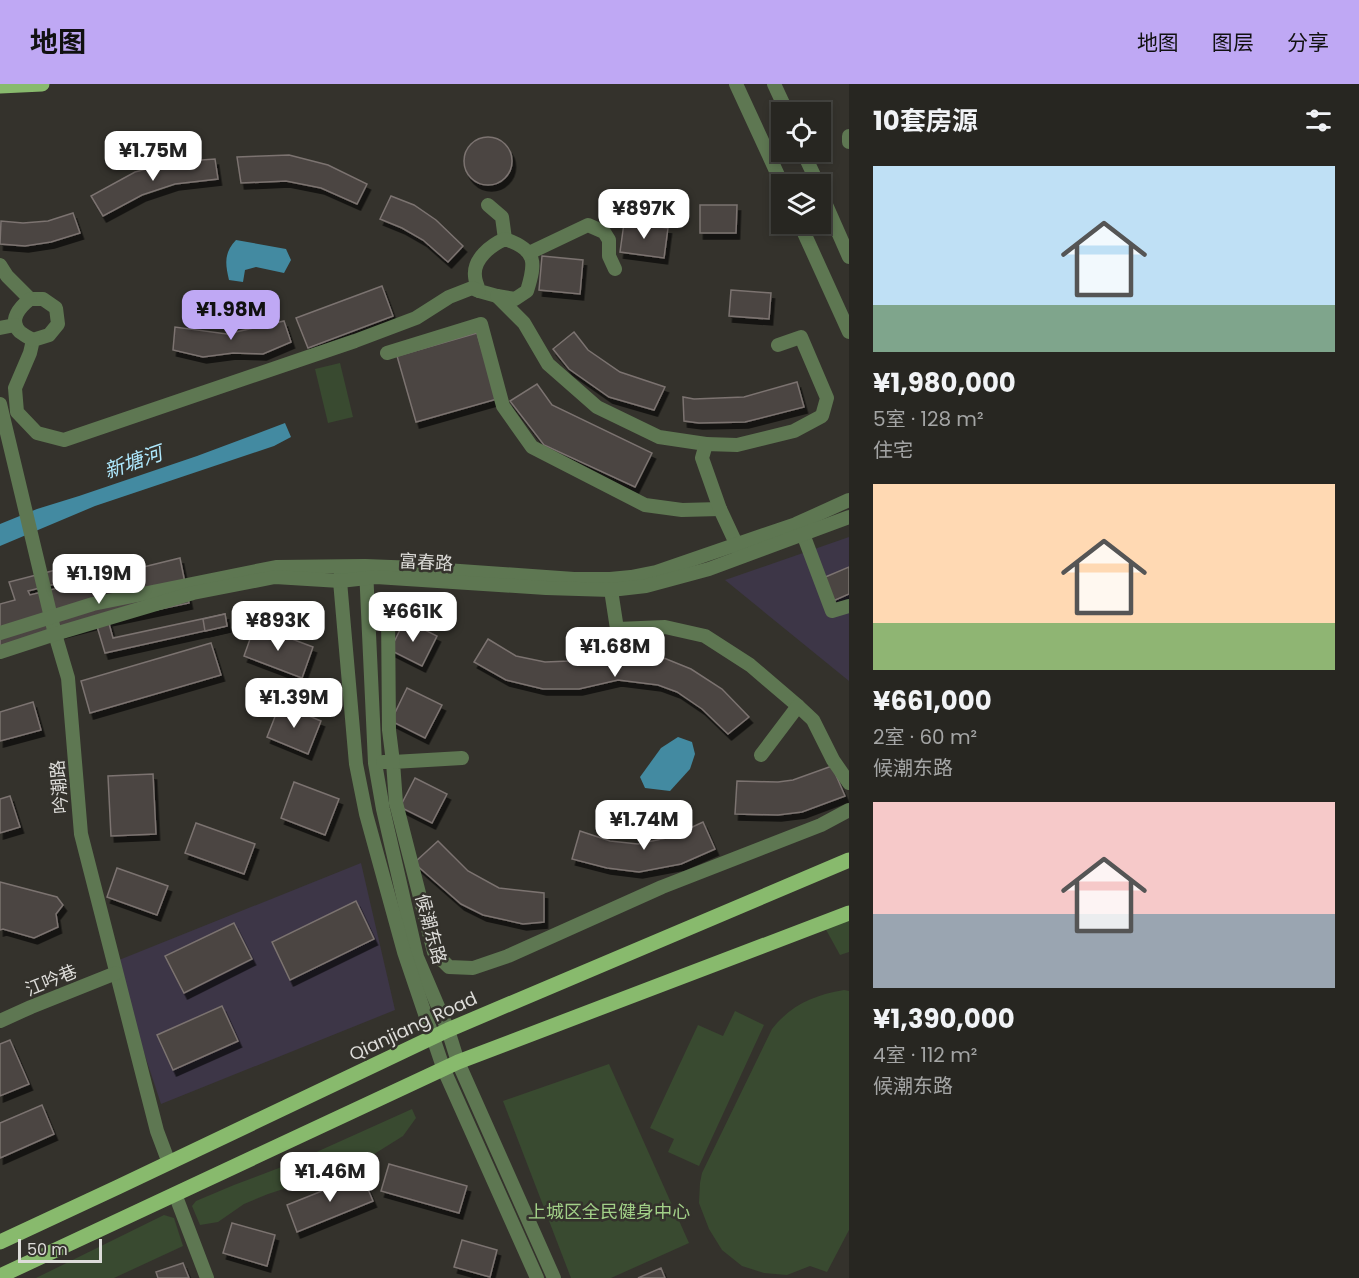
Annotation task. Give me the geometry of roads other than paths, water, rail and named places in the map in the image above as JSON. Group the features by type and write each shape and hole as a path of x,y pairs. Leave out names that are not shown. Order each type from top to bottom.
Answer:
{"main road":[{"path":"0,86 42,84"},
{"name":"Qianjiang Road","path":"0,1242 448,1030 849,860"},
{"path":"0,1276 459,1062 849,913"}],"street":[{"path":"736,84 777,174"},
{"path":"774,84 782,102"},
{"path":"849,136 849,142"},
{"path":"488,205 502,217 505,239"},
{"path":"831,216 849,257"},
{"path":"529,253 588,225 604,232 609,240 609,256 615,268"},
{"path":"805,234 849,332"},
{"path":"33,340 15,388 17,412 37,433 64,440 355,341 416,318 449,297 472,288 479,291 497,296 515,298 527,291 534,269 529,253 518,244 505,239 492,244 479,260 474,275 479,291"},
{"path":"0,265 7,276 30,299"},
{"path":"497,296 524,323 548,364 597,407 658,437 706,444 737,445 794,431 822,416 827,398 801,337 778,345"},
{"path":"30,299 43,299 56,308 58,324 49,335 33,340 20,332 15,325 16,315 22,305 30,299"},
{"path":"387,353 481,324 503,406 532,447 645,505 682,510 720,508"},
{"path":"0,328 15,325"},
{"name":"吟潮路","path":"0,404 55,634 68,678 81,834 157,1131 170,1163"},
{"path":"706,444 702,458 720,508 740,551"},
{"name":"富春路","path":"0,652 193,593 275,577 340,581 366,572 376,577 546,588 611,590 646,586 709,569 740,551 849,500"},
{"name":"富春路","path":"0,633 93,604 276,567 341,566 366,572 574,579 630,577 803,534 849,517"},
{"path":"803,534 832,610 849,606"},
{"name":"候潮东路","path":"341,566 340,581 356,764 366,814 404,952 432,1038 444,1070 537,1278"},
{"name":"候潮东路","path":"366,572 375,763 383,809 417,957 459,1062 554,1278"},
{"path":"611,590 616,629 665,627 705,636 750,665 813,720 833,760 849,783"},
{"path":"388,611 389,730 396,803 434,952 449,967 473,968 508,956 662,887 821,825 849,810"},
{"path":"761,755 798,706"},
{"path":"356,764 462,758"},
{"name":"江吟巷","path":"0,1021 116,973"},
{"path":"175,1194 207,1278"}],"water":[{"path":"236,240 286,249 291,260 284,273 256,267 245,270 243,282 229,280 226,258"},
{"path":"285,423 291,437 274,446 95,506 0,546 0,524"},
{"path":"678,737 692,742 695,754 690,769 670,791 645,788 640,777 661,748"}],"water label":[{"name":"新塘河","path":"133,462"}],"park label":[{"name":"上城区全民健身中心","path":"609,1211"}]}
